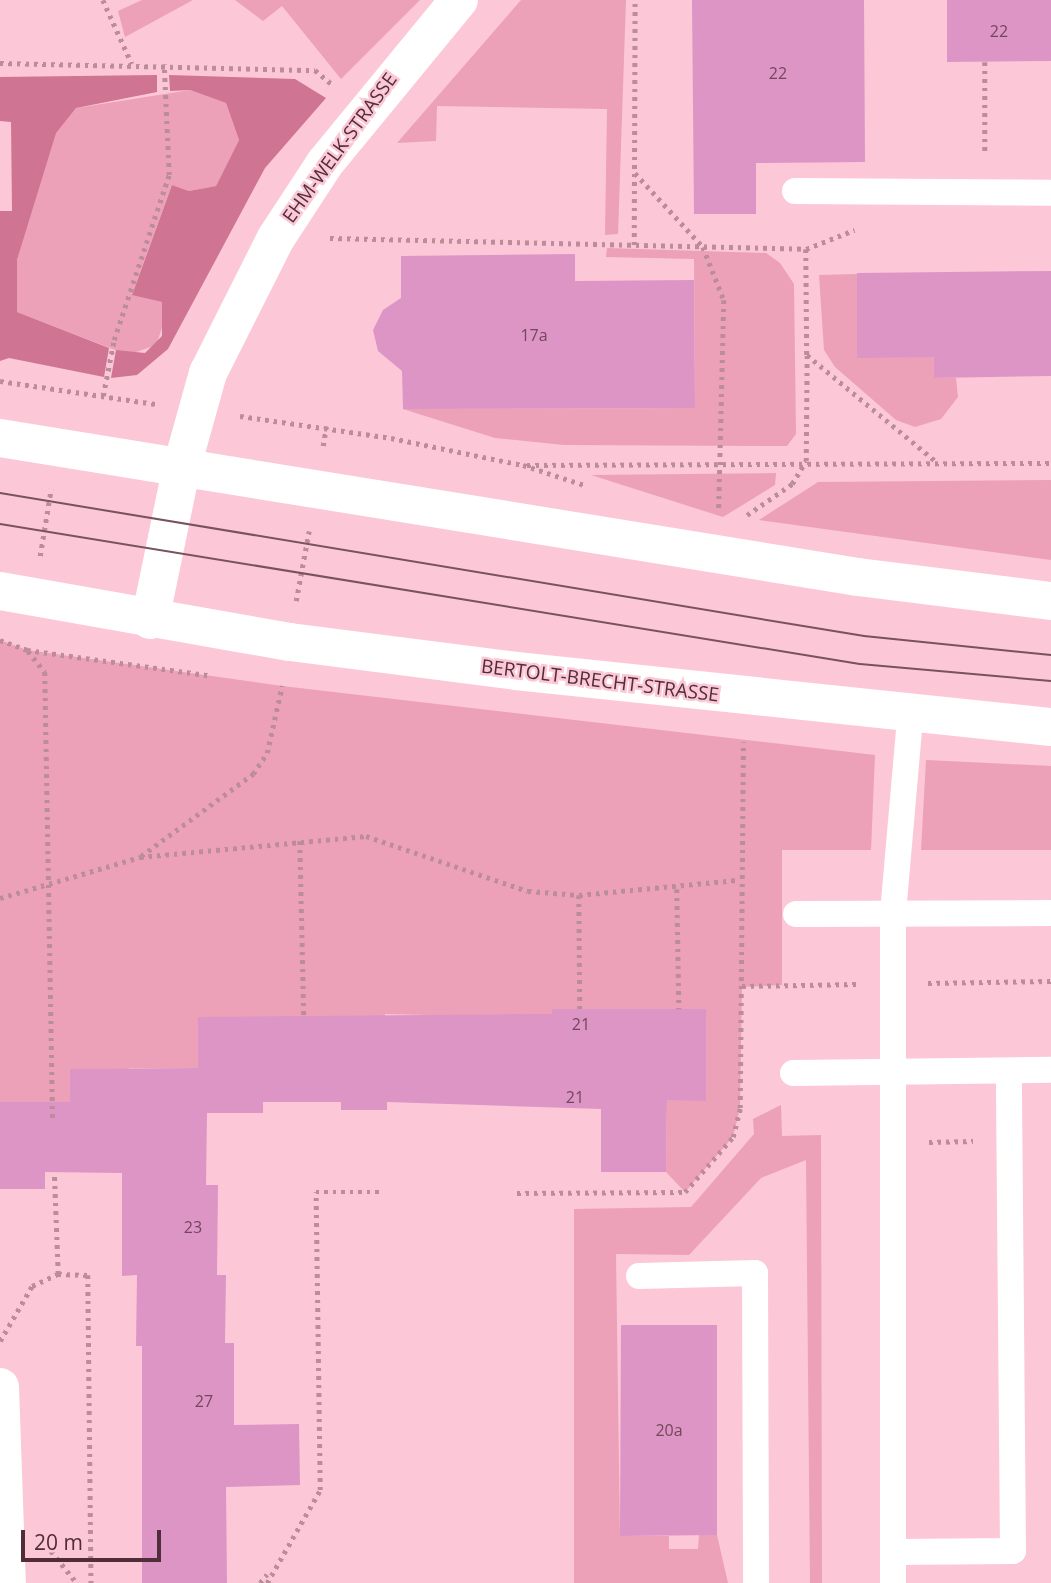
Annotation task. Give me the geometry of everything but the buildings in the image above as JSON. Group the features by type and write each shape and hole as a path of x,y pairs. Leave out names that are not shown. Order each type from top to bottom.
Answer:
{"main road":[{"name":"EHM-WELK-STRASSE","path":"182,466 194,411 276,238 325,163 459,0"},
{"path":"0,438 858,577 1051,601"},
{"path":"150,620 182,466"},
{"name":"BERTOLT-BRECHT-STRASSE","path":"17,594 150,620 290,642 910,717 1051,727"},
{"path":"0,1387 7,1583"}],"lane":[{"path":"795,191 1051,193"},
{"path":"893,1583 893,914 910,717"},
{"path":"796,914 1051,913"},
{"path":"793,1073 1051,1070"},
{"path":"893,1552 1013,1551 1009,1071"},
{"path":"639,1276 755,1273 756,1583"}],"path":[{"path":"103,0 132,64"},
{"path":"634,245 635,0"},
{"path":"985,62 985,160"},
{"path":"0,63 164,64 315,70 364,113"},
{"path":"103,396 114,340 169,175 164,64"},
{"path":"635,173 703,247 724,300 718,522"},
{"path":"330,238 806,249 869,230"},
{"path":"743,519 792,484 806,461 806,249"},
{"path":"807,355 938,462"},
{"path":"0,381 194,411 326,426 523,465 806,461 1051,463"},
{"path":"53,1120 46,883 45,672 27,650 17,594 58,447 66,391"},
{"path":"140,857 253,774 267,753 290,642 326,426"},
{"path":"0,640 27,650 215,676"},
{"path":"268,684 282,686"},
{"path":"517,1193 685,1192 733,1137 740,1108 739,880 743,742"},
{"path":"0,898 140,857 366,836 528,891 579,895 677,889 739,880"},
{"path":"300,841 303,1017"},
{"path":"677,889 679,1009"},
{"path":"579,895 580,1009"},
{"path":"54,1172 58,1274"},
{"path":"260,1583 320,1490 316,1192 384,1192"},
{"path":"0,1341 32,1286 58,1274 88,1275 91,1583"},
{"path":"267,1574 267,1583"}],"shaded area":[{"path":"142,0 193,0 125,37 118,11"},
{"path":"235,0 420,0 341,79 282,6 263,21"},
{"path":"521,0 626,0 618,234 605,235 607,109 437,106 436,141 397,143"},
{"path":"157,75 157,92 76,108 56,133 17,260 17,312 109,348 104,377 9,358 0,361 0,211 12,211 11,122 0,121 0,77"},
{"path":"169,75 295,79 326,98 265,168 168,349 137,375 111,378 116,350 145,353 162,336 162,302 132,295 172,185 189,191 216,186 239,140 226,103 190,90 170,91"},
{"path":"190,90 226,103 239,140 216,186 189,191 172,185 132,294 162,302 166,317 156,345 128,355 17,312 17,260 55,133 76,108"},
{"path":"607,248 766,253 780,263 794,284 796,434 787,446 564,445 495,438 403,409 695,408 694,259 606,257"},
{"path":"857,274 934,357 934,378 956,378 958,397 941,419 915,427 896,420 835,367 824,350 819,275"},
{"path":"776,473 775,485 723,517 591,475"},
{"path":"1051,480 1051,560 759,520 818,482"},
{"path":"0,640 27,650 282,686 875,755 871,850 782,850 782,985 742,987 740,1108 733,1137 685,1192 666,1172 667,1100 706,1100 706,1009 552,1018 385,1014 385,1023 198,1018 198,1068 129,1068 129,1076 114,1069 70,1069 70,1120 0,1102"},
{"path":"926,760 1051,766 1051,850 921,850"},
{"path":"781,1105 782,1136 821,1135 822,1583 810,1583 806,1160 761,1178 689,1255 616,1254 620,1536 669,1536 669,1549 698,1549 699,1535 717,1535 728,1583 574,1583 574,1209 691,1207 754,1134 753,1119"}],"tram line":[{"path":"0,493 864,636 1051,655"},
{"path":"0,524 860,664 1051,681"}]}
